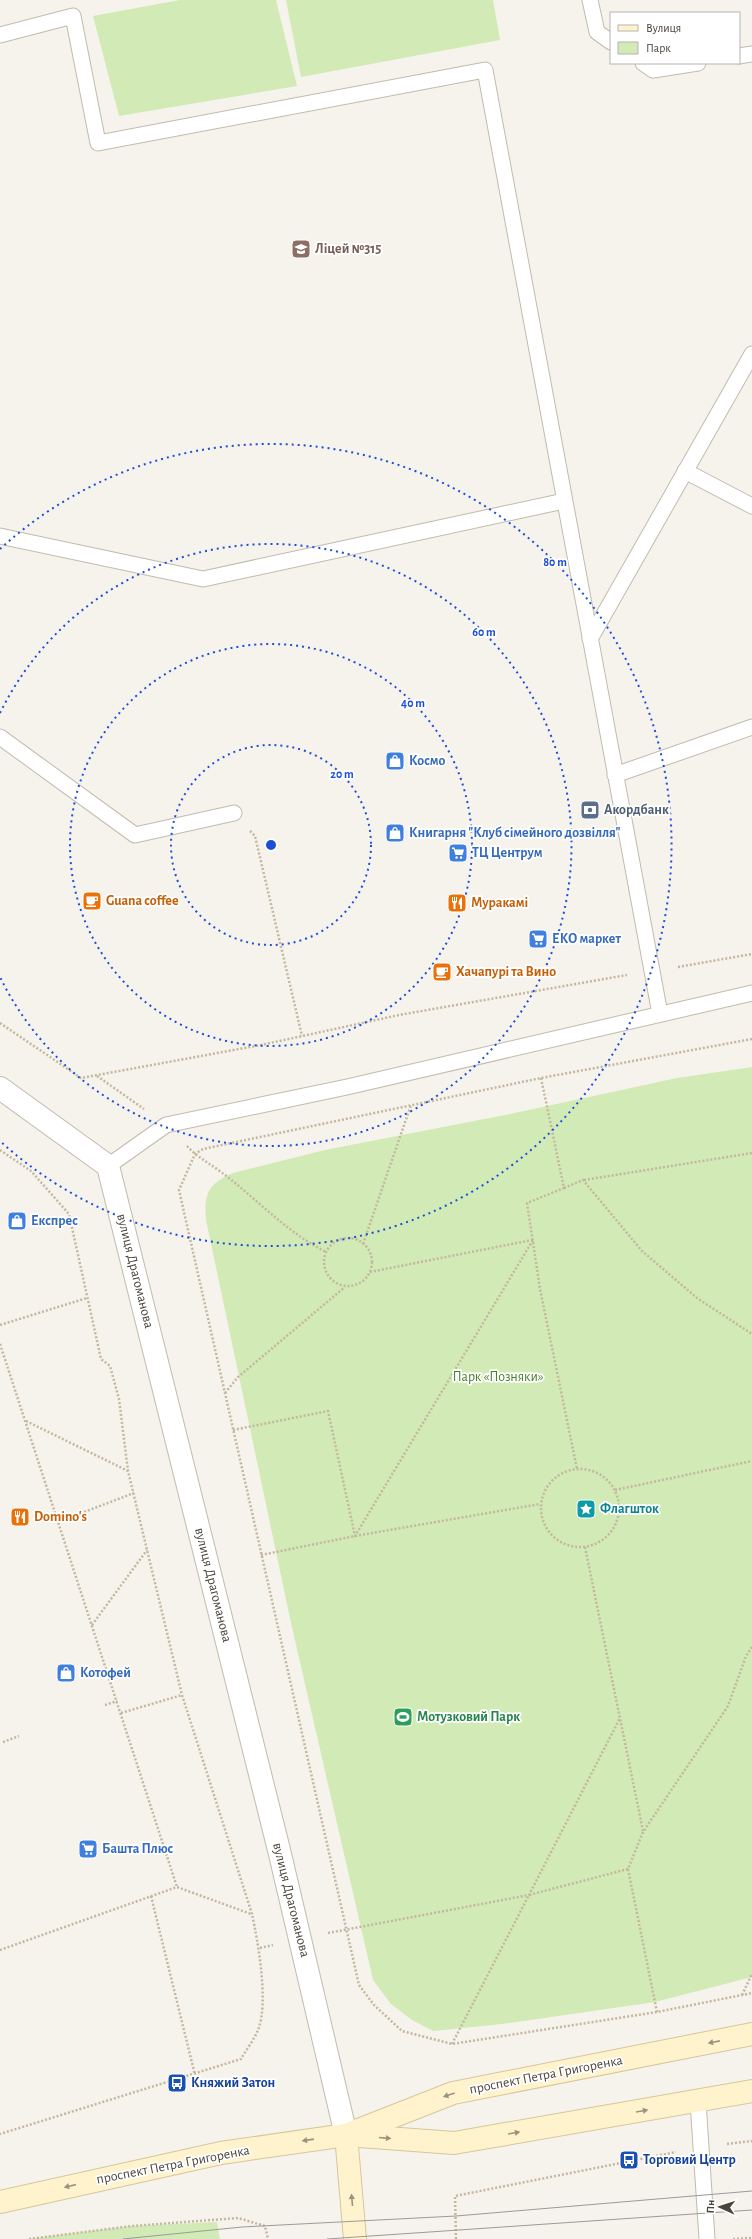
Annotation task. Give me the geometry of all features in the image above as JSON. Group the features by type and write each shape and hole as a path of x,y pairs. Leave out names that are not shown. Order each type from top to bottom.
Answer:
{"main road":[{"name":"проспект Петра Григоренка","path":"0,2202 189,2159 346,2135 453,2093 752,2034"},
{"name":"проспект Петра Григоренка","path":"346,2135 454,2143 752,2091"},
{"path":"346,2135 355,2239"}],"street":[{"path":"0,1088 108,1166"},
{"name":"вулиця Драгоманова","path":"108,1166 279,1850 346,2135"}],"lane":[{"path":"590,0 597,32 610,41"},
{"path":"0,35 73,16 98,143 485,70 660,1014"},
{"path":"740,56 752,54"},
{"path":"644,64 653,70 692,64"},
{"path":"590,639 752,354"},
{"path":"685,471 752,506"},
{"path":"0,536 203,579 564,501"},
{"path":"615,774 752,727"},
{"path":"0,737 135,835 234,813"},
{"path":"108,1166 166,1125 347,1087 752,993"},
{"path":"698,2101 707,2239"}],"path":[{"path":"234,813 255,836 302,1036"},
{"path":"0,1023 81,1078 302,1036 399,1015 752,954"},
{"path":"752,1040 541,1078 203,1149 194,1154 179,1190 232,1430 359,1985 374,2005 402,2031 452,2044 657,2012 752,1993"},
{"path":"541,1078 564,1188"},
{"path":"364,1244 411,1105"},
{"path":"0,1150 31,1171 68,1214 101,1359 110,1366 119,1399 128,1471 182,1695 252,1914 260,1948 262,1998 259,2029 241,2059 0,2134"},
{"path":"577,1469 540,1289 527,1203 584,1180 752,1153"},
{"path":"194,1154 221,1172 307,1243 326,1252"},
{"path":"584,1180 642,1251 697,1298 752,1334"},
{"path":"224,1394 238,1377 345,1287 360,1284 370,1272 372,1256 364,1244 357,1240 342,1238 335,1241 326,1252 324,1268 331,1280 345,1287"},
{"path":"370,1272 533,1240"},
{"path":"355,1536 533,1240"},
{"path":"0,1325 88,1298"},
{"path":"0,1344 177,1887"},
{"path":"232,1430 328,1411 355,1536"},
{"path":"25,1421 128,1471"},
{"path":"615,1490 752,1461"},
{"path":"577,1469 599,1474 615,1490 618,1509 614,1526 607,1536 597,1544 585,1547 573,1547 562,1543 552,1536 545,1527 540,1504 549,1484 556,1477 577,1469"},
{"path":"58,1522 134,1494"},
{"path":"261,1556 355,1536 540,1504"},
{"path":"585,1547 643,1832"},
{"path":"92,1626 148,1550"},
{"path":"657,2012 628,1869 643,1832 728,1706 746,1656 752,1647"},
{"path":"120,1713 182,1695"},
{"path":"105,1705 117,1701"},
{"path":"452,2044 620,1718"},
{"path":"3,1742 19,1736"},
{"path":"346,1929 529,1895 628,1869"},
{"path":"0,1950 177,1887 252,1914"},
{"path":"151,1896 195,2074"},
{"path":"742,1995 752,1974"},
{"path":"456,2239 455,2196 701,2147 752,2141"},
{"path":"28,2239 132,2226 238,2218 265,2226 268,2239"},
{"path":"730,2239 752,2238"}],"green space":[{"path":"180,0 276,0 297,86 119,116 93,16"},
{"path":"286,0 493,0 500,40 301,77"},
{"name":"Парк «Позняки»","path":"752,1067 752,1977 655,2002 502,2024 433,2031 412,2020 391,2004 373,1980 291,1623 206,1220 207,1196 209,1190 218,1181 233,1173 325,1150 510,1114 677,1078"},
{"path":"217,2222 220,2239 29,2239 132,2226"}],"tram line":[{"path":"123,2239 242,2227 456,2216 752,2191"},
{"path":"327,2239 752,2210"}],"place":[{"name":"Ліцей №315","path":"301,249"},
{"name":"Космо","path":"395,761"},
{"name":"Акордбанк","path":"590,810"},
{"name":"Книгарня \"Клуб сімейного дозвілля\"","path":"395,833"},
{"name":"ТЦ Центрум","path":"458,853"},
{"name":"Guana coffee","path":"92,901"},
{"name":"Муракамі","path":"457,903"},
{"name":"ЕКО маркет","path":"538,939"},
{"name":"Хачапурі та Вино","path":"442,972"},
{"name":"Експрес","path":"17,1221"},
{"name":"Флагшток","path":"586,1509"},
{"name":"Domino's","path":"20,1517"},
{"name":"Котофей","path":"66,1673"},
{"name":"Мотузковий Парк","path":"403,1717"},
{"name":"Башта Плюс","path":"88,1849"},
{"name":"Княжий Затон","path":"177,2083"},
{"name":"Торговий Центр","path":"629,2160"}]}
